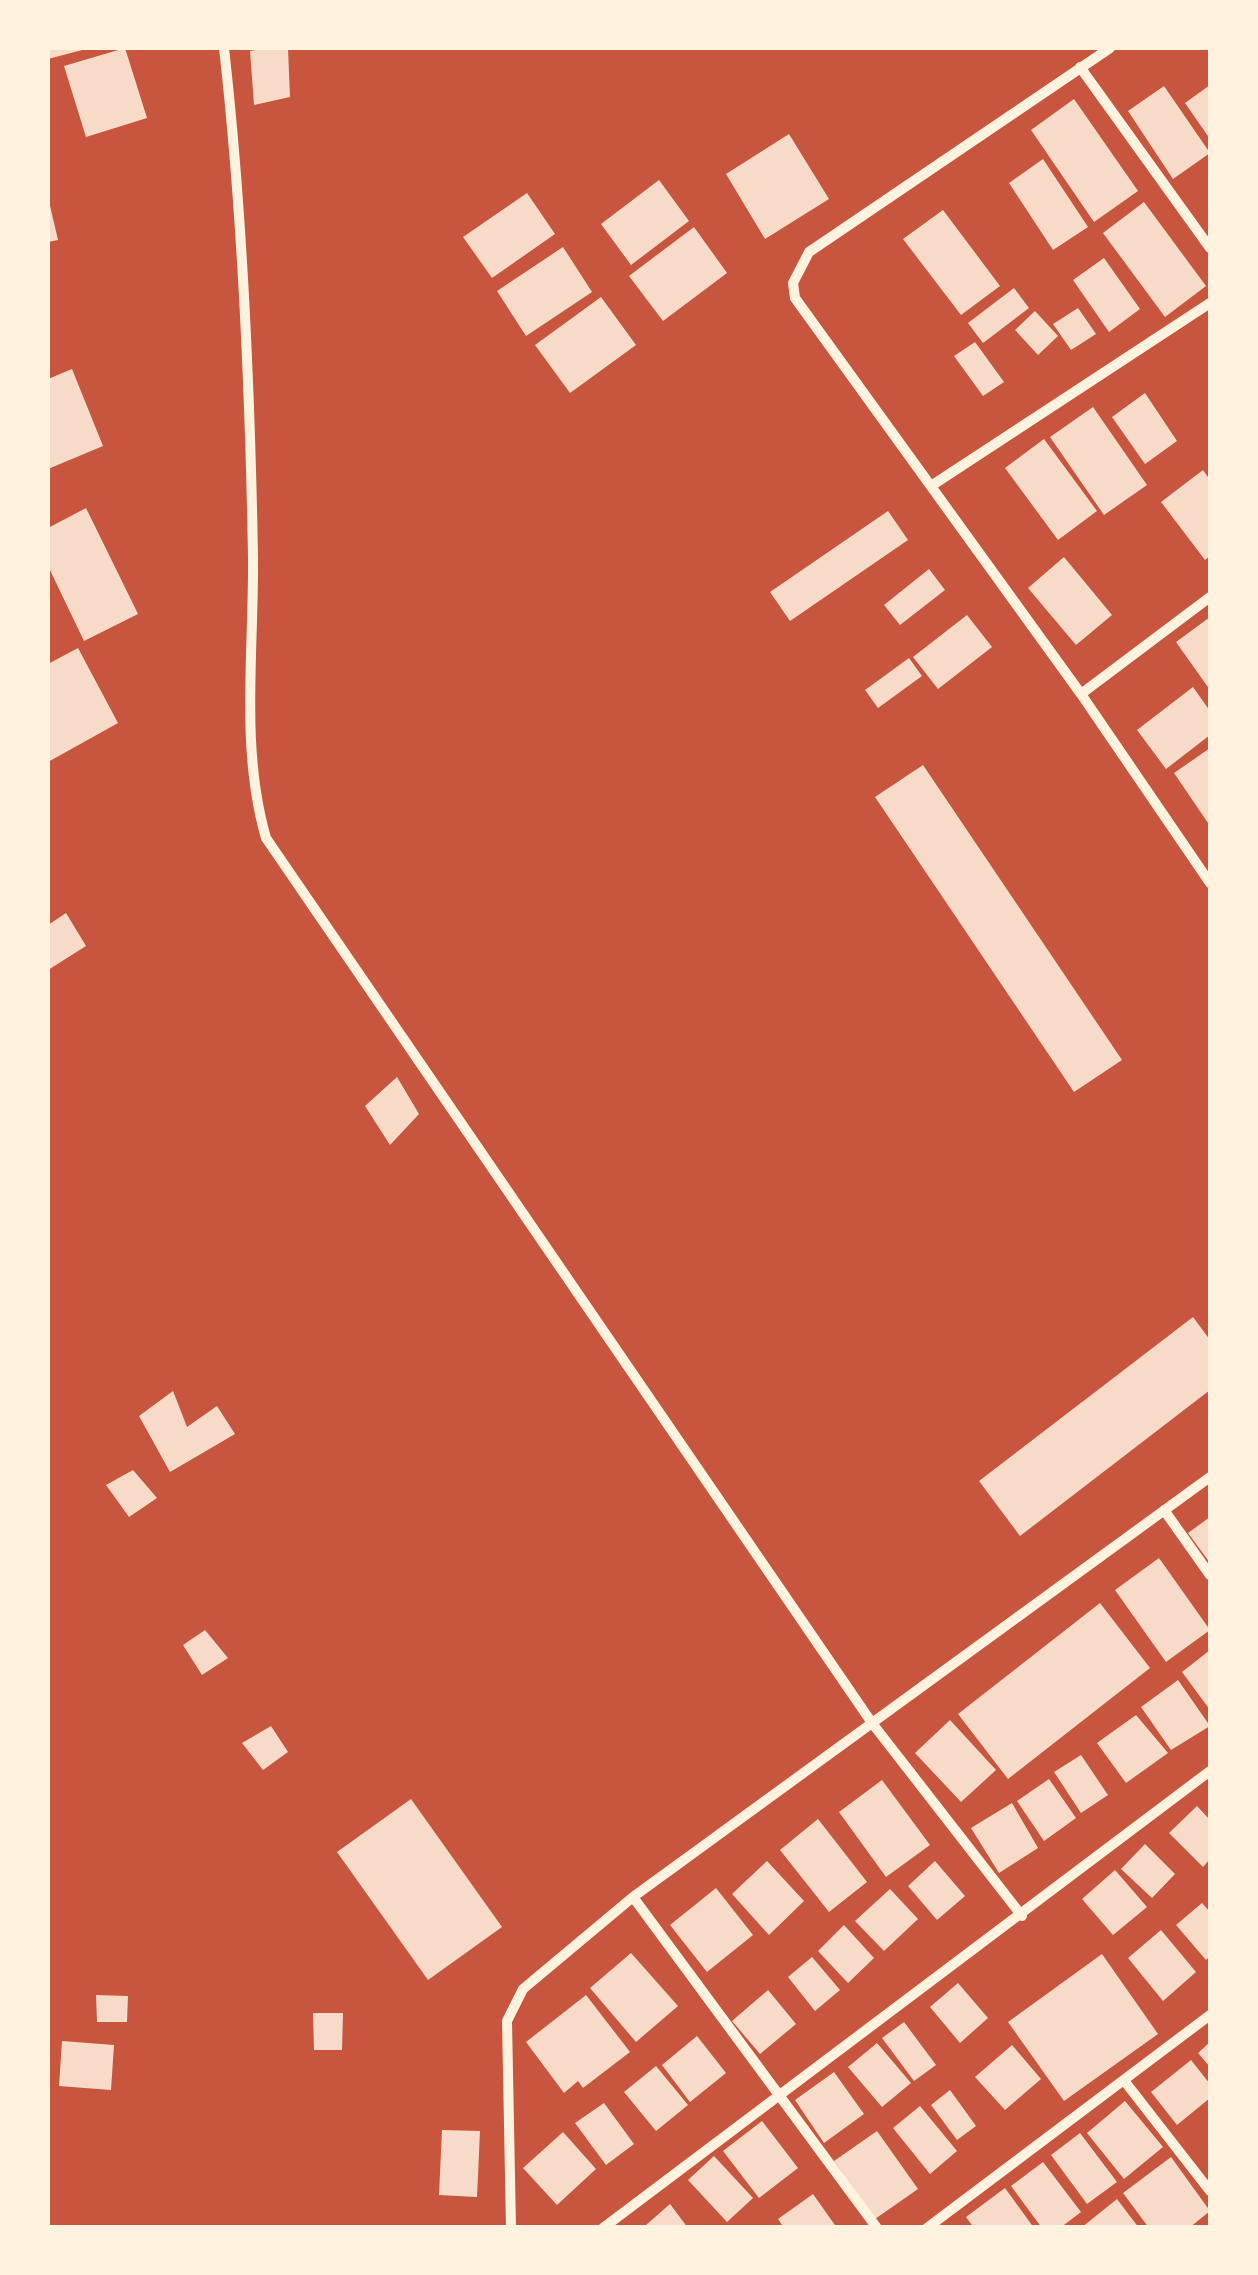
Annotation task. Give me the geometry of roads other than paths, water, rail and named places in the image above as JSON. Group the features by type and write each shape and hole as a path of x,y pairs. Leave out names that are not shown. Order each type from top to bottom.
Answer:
{"street":[{"path":"224,48 240,183 253,558 252,767 266,838 872,1722 1022,1916"},
{"path":"1110,48 808,252 793,283 794,298 1081,694 1210,883"},
{"path":"1080,67 1210,248"},
{"path":"931,486 1210,303"},
{"path":"1081,694 1210,597"},
{"path":"511,2228 508,2021 524,1989 634,1897 1210,1476"},
{"path":"1164,1510 1210,1576"},
{"path":"603,2228 1210,1771"},
{"path":"634,1897 782,2092 877,2228"},
{"path":"928,2228 1126,2083 1210,2015"},
{"path":"1126,2083 1210,2191"}]}
